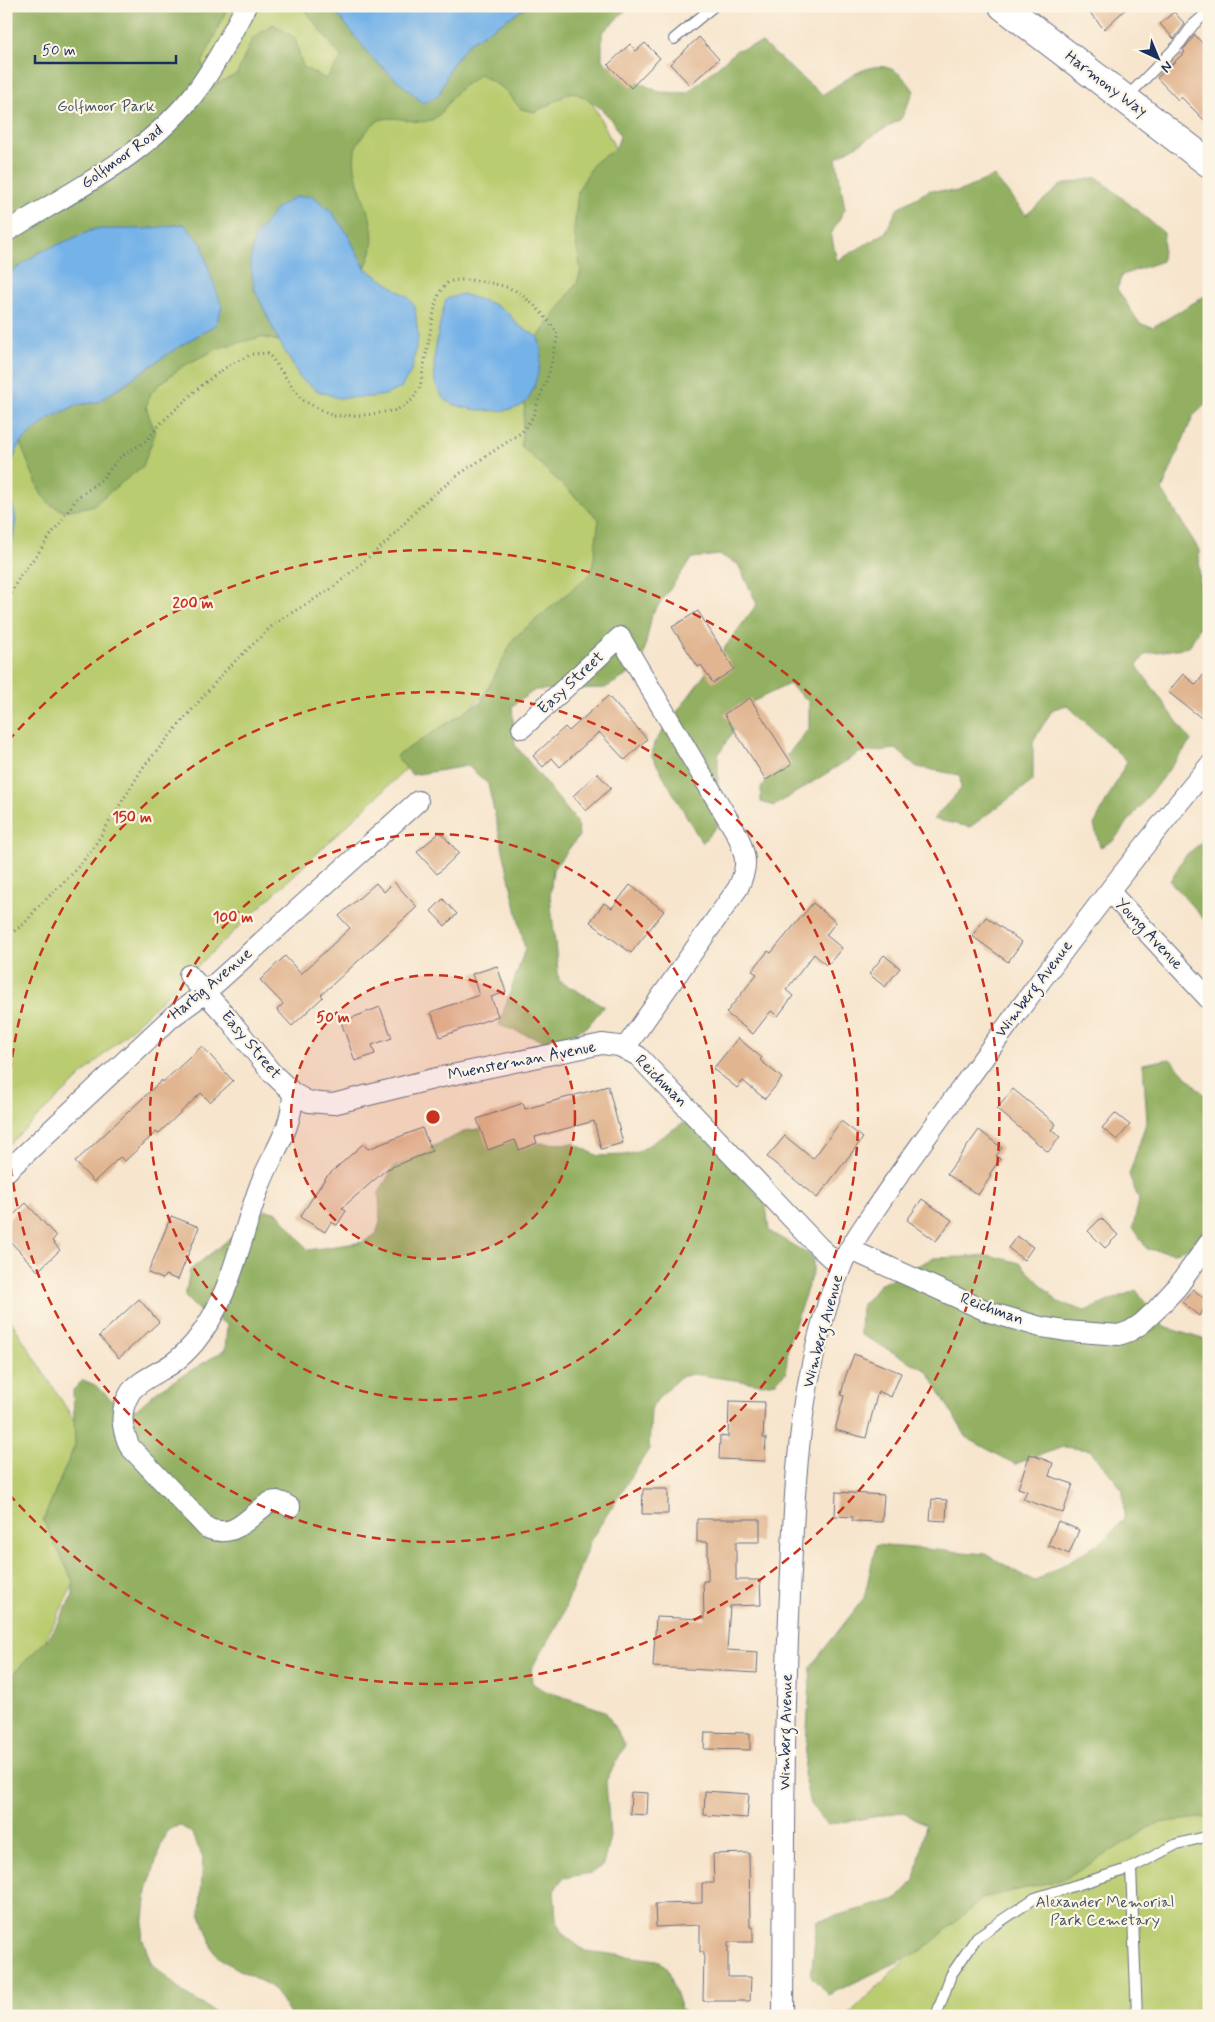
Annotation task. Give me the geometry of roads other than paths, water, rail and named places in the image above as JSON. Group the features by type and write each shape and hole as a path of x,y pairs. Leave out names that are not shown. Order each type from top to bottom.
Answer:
{"street":[{"name":"Golfmoor Road","path":"6,232 100,176 147,143 200,87 225,47 246,6"},
{"name":"Harmony Way","path":"1003,6 1209,163"},
{"name":"Easy Street","path":"522,728 620,637 738,836 746,861 744,875 738,888 625,1048"},
{"name":"Wimberg Avenue","path":"783,2016 784,1766 796,1466 802,1413 814,1351 841,1267 849,1249 888,1190 992,1046 1109,891 1209,766"},
{"name":"Hartig Avenue","path":"6,1172 172,1017 205,993 418,800"},
{"name":"Young Avenue","path":"1109,891 1209,999"},
{"name":"Easy Street","path":"189,975 229,1019 271,1072 293,1093"},
{"name":"Muensterman Avenue","path":"293,1093 309,1102 333,1104 437,1078 602,1044 625,1048"},
{"name":"Reichman","path":"625,1048 638,1056 812,1240 841,1267"},
{"path":"290,1507 278,1501 270,1501 236,1529 216,1532 206,1528 130,1446 124,1433 122,1418 124,1403 131,1390 174,1362 194,1344 210,1321 237,1260 260,1184 290,1122 293,1093"},
{"name":"Reichman","path":"849,1249 989,1312 1041,1327 1119,1335 1141,1324 1178,1286 1209,1243"}],"lane":[{"path":"674,39 714,6"},
{"path":"1125,99 1180,43 1193,25 1209,11"},
{"path":"936,2016 951,1975 977,1937 1035,1898 1131,1868 1176,1844 1209,1836"},
{"path":"1131,1868 1137,2016"}],"water":[{"path":"331,6 528,6 469,43 451,66 439,95 423,103 373,59"},
{"path":"313,196 331,211 347,233 365,268 409,298 415,307 418,337 412,370 401,388 385,395 338,398 318,391 300,378 279,341 254,288 250,260 255,236 278,207 295,197"},
{"path":"184,224 202,244 222,307 216,324 98,402 77,405 48,419 20,443 10,467 10,495 16,519 12,542 6,554 6,276 38,253 95,229 145,229"},
{"path":"462,294 493,304 508,313 518,325 538,337 541,352 536,379 528,399 518,407 509,410 486,411 464,407 445,400 437,387 434,372 435,351 446,299"}],"park label":[{"name":"Golfmoor Park","path":"106,106"},
{"name":"Alexander Memorial Park Cemetary","path":"1105,1911"}]}
